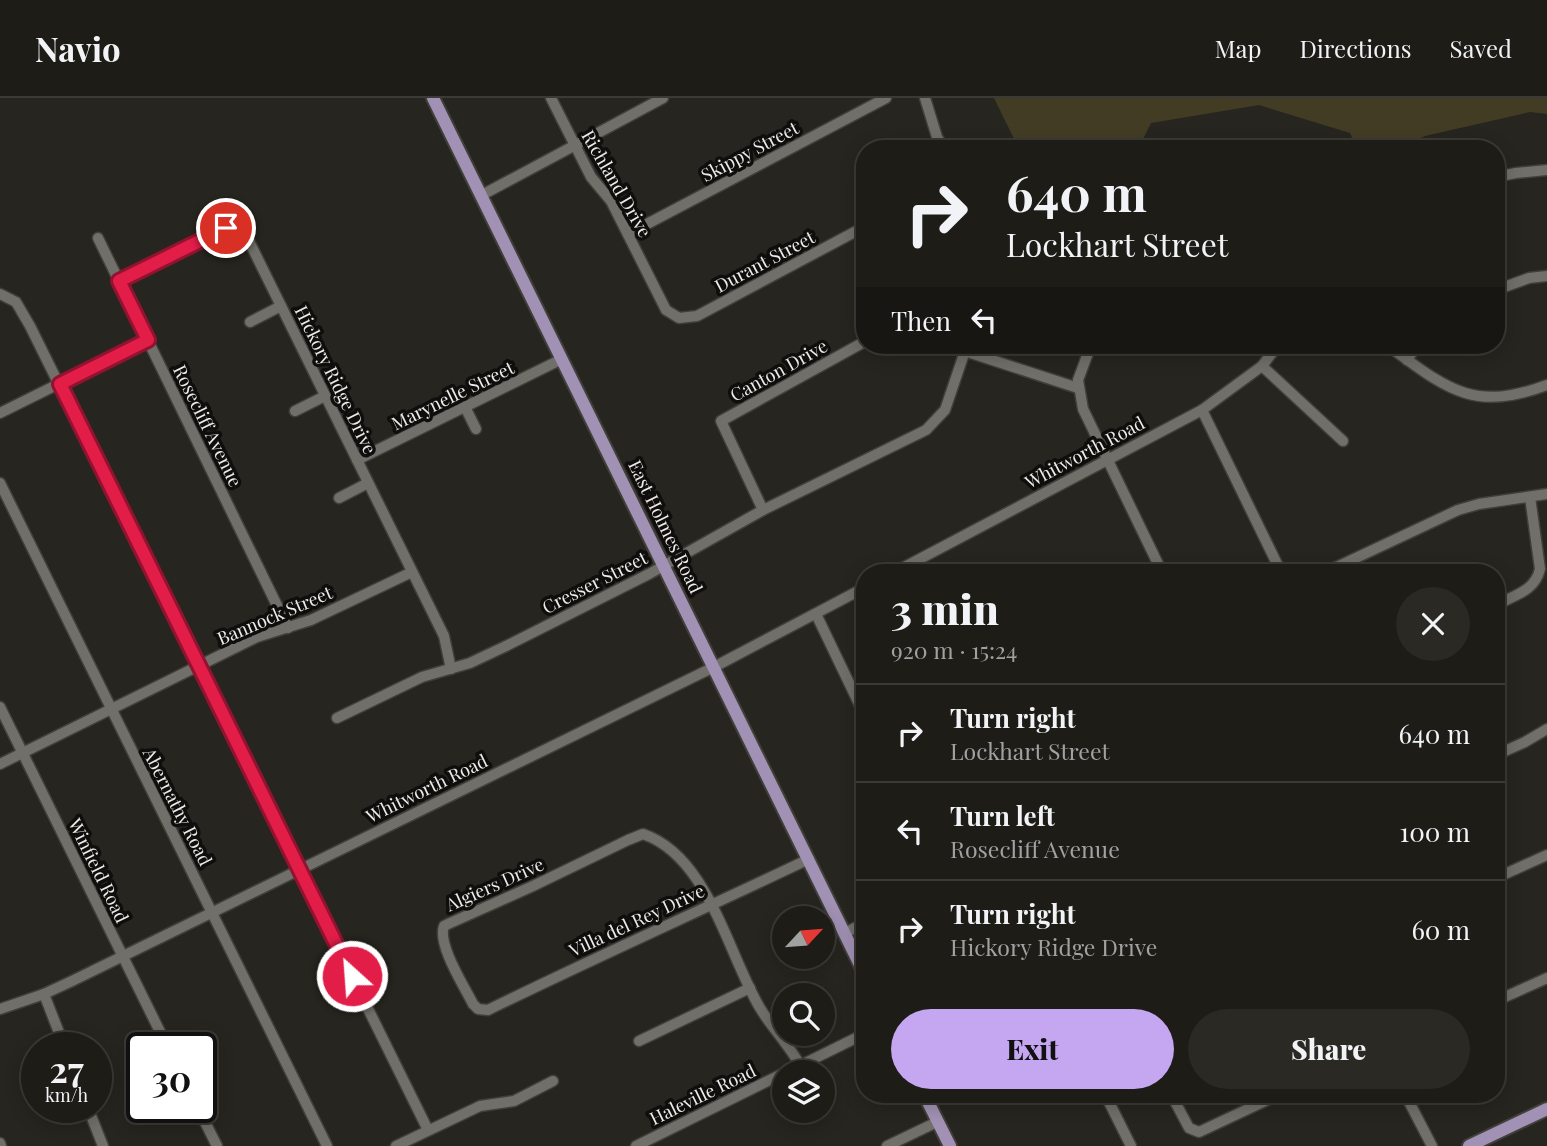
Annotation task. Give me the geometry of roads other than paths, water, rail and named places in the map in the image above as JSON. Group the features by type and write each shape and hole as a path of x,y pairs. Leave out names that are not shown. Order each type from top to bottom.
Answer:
{"main road":[{"name":"East Holmes Road","path":"433,98 856,956"},
{"path":"928,1103 950,1146"},
{"path":"1469,1146 1547,1109"}],"street":[{"name":"Richland Drive","path":"551,98 591,177 611,201 666,310 679,318"},
{"path":"482,195 663,98"},
{"name":"Skippy Street","path":"628,234 886,98"},
{"path":"925,98 939,140"},
{"path":"1505,175 1547,170"},
{"name":"Hickory Ridge Drive","path":"119,281 226,228 237,228 246,235 444,636 452,668"},
{"name":"Durant Street","path":"679,318 697,316 856,231"},
{"name":"Rosecliff Avenue","path":"98,239 288,628"},
{"path":"1505,287 1529,278 1547,276"},
{"path":"0,294 16,302 22,310 60,384 428,1130"},
{"path":"250,322 281,306"},
{"path":"0,413 148,340"},
{"name":"Canton Drive","path":"764,510 721,421 856,346"},
{"name":"Cresser Street","path":"337,718 422,677 480,659 664,566 764,510 926,430 945,410 963,354"},
{"path":"982,354 1078,388"},
{"path":"1087,354 1078,388 1083,409 1158,564"},
{"name":"Whitworth Road","path":"910,564 1202,410 1262,366 1271,354"},
{"path":"1400,354 1447,386 1467,395 1493,398 1527,393 1547,385"},
{"path":"1407,359 1411,354"},
{"name":"Marynelle Street","path":"357,460 562,359"},
{"path":"1262,366 1343,441"},
{"path":"295,411 326,396"},
{"path":"465,407 476,429"},
{"path":"1202,410 1277,564"},
{"name":"Abernathy Road","path":"0,482 327,1146"},
{"path":"339,498 368,483"},
{"path":"1343,564 1458,510 1479,504 1547,494"},
{"path":"1505,600 1538,580 1540,569 1530,496"},
{"name":"Bannock Street","path":"0,764 257,637 311,620 412,572"},
{"name":"Whitworth Road","path":"0,1009 44,994 122,957 714,667 856,592"},
{"path":"816,614 856,697"},
{"name":"Winfield Road","path":"0,706 160,1032"},
{"path":"1505,751 1547,729"},
{"name":"Algiers Drive","path":"478,1009 445,947 442,932 444,926 643,834 656,839 691,871 710,904"},
{"path":"1505,874 1547,855"},
{"name":"Villa del Rey Drive","path":"478,1009 488,1010 808,859"},
{"path":"710,904 759,1006 797,1060"},
{"path":"845,933 856,927"},
{"path":"1505,997 1547,978"},
{"path":"639,1041 750,988"},
{"path":"44,994 59,1032"},
{"name":"Haleville Road","path":"810,1060 856,1038"},
{"name":"Haleville Road","path":"636,1146 772,1079"},
{"path":"396,1146 484,1104 519,1099 553,1081"},
{"path":"1110,1103 1131,1146"},
{"path":"1176,1103 1193,1131 1206,1129 1261,1103"},
{"path":"1410,1103 1432,1146"},
{"path":"887,1146 937,1122"},
{"path":"94,1123 103,1146"},
{"path":"206,1123 217,1146"}]}
